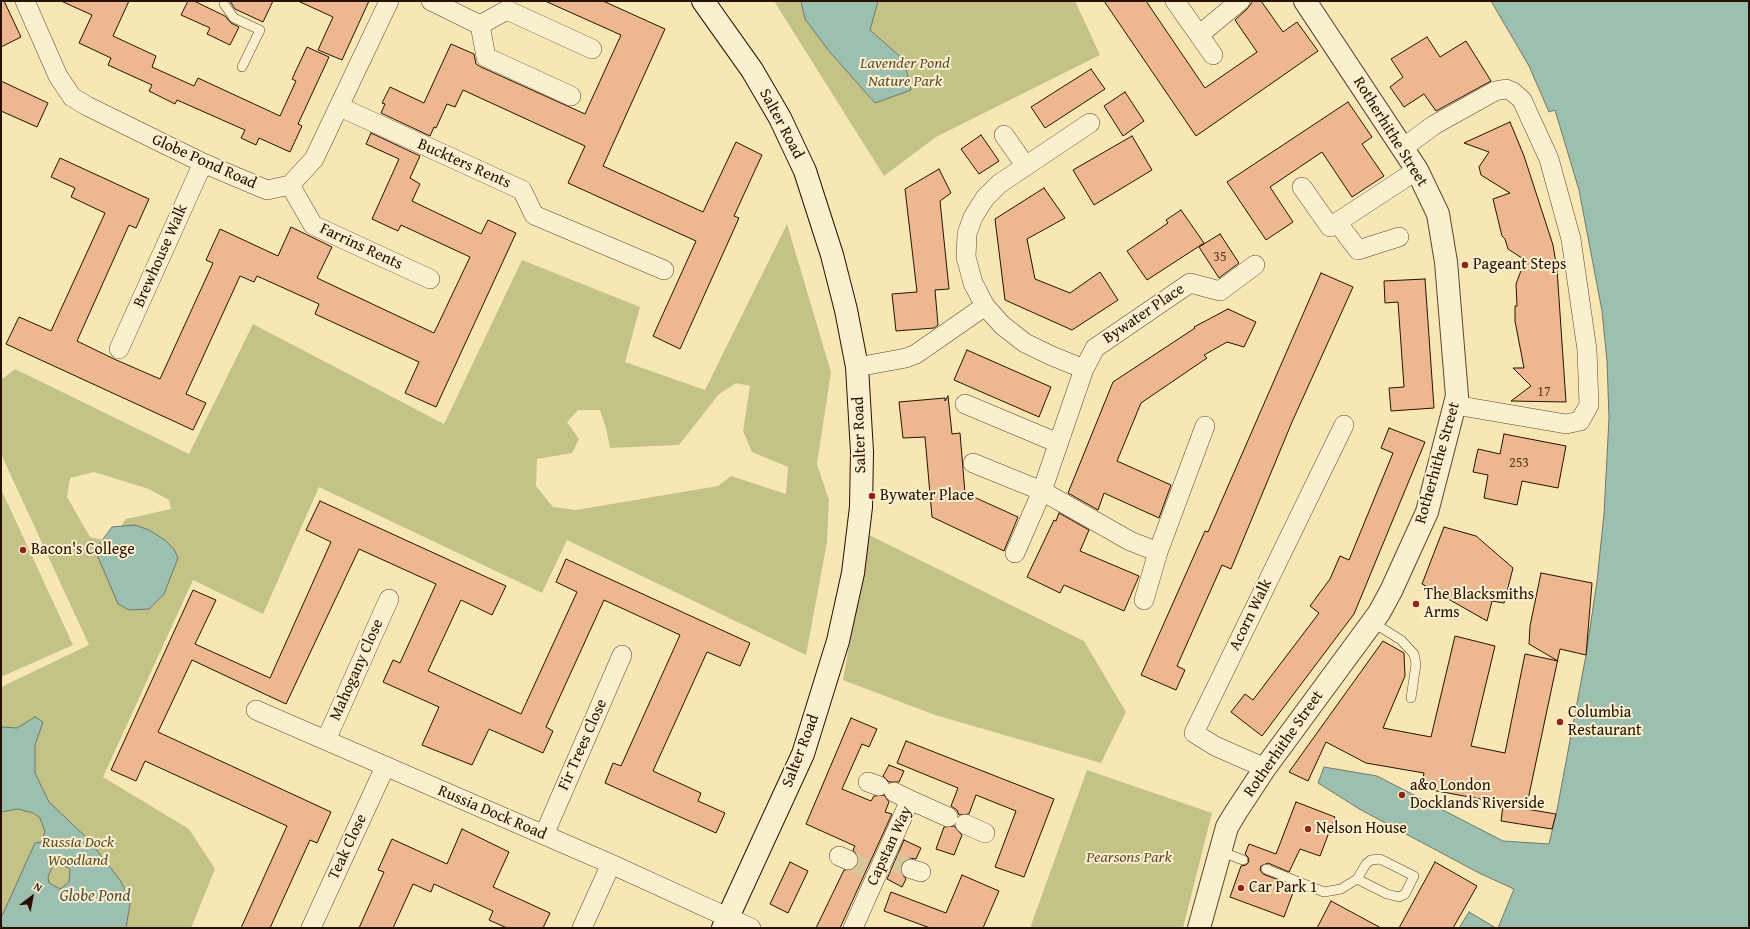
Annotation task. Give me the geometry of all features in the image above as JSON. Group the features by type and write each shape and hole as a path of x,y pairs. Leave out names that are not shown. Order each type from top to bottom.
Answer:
{"street":[{"name":"Globe Pond Road","path":"25,1 58,76 72,97 87,106 203,163 267,190 290,184"},
{"path":"290,184 314,159 340,108 389,1"},
{"path":"430,1 480,25"},
{"name":"Salter Road","path":"703,1 752,70 780,118 805,171 832,254 846,310 857,367 862,452 861,507 853,573 839,633 803,754 725,923"},
{"path":"1175,1 1213,56"},
{"path":"1198,35 1240,1"},
{"name":"Rotherhithe Street","path":"1199,928 1227,827 1265,768 1372,622 1391,591 1423,521 1457,396 1446,262 1438,214 1417,170 1305,1"},
{"path":"480,25 507,10 592,49"},
{"path":"480,25 486,57 571,96"},
{"path":"1403,148 1434,125 1495,91 1506,89 1513,92 1522,100 1548,159 1571,239 1587,350 1589,405 1580,421 1566,424 1455,405"},
{"name":"Buckters Rents","path":"340,108 522,190 534,215 664,270"},
{"path":"1084,369 1025,343 1002,325 985,306 973,283 966,257 967,234 973,217 985,198 999,184 1025,165 1090,123"},
{"path":"1004,134 1025,165"},
{"name":"Brewhouse Walk","path":"119,349 203,163"},
{"path":"1302,187 1330,227 1417,170"},
{"name":"Farrins Rents","path":"290,184 313,225 430,279"},
{"path":"1337,222 1358,250 1399,237"},
{"name":"Bywater Place","path":"1015,553 1042,491 1084,369 1095,348 1190,283 1220,291 1255,265"},
{"path":"857,367 906,358 916,354 985,306"},
{"path":"965,404 1058,442"},
{"name":"Acorn Walk","path":"1265,768 1215,746 1194,733 1344,425"},
{"path":"1144,600 1158,552 1204,426"},
{"path":"973,463 1042,491 1130,541 1158,552"},
{"name":"Mahogany Close","path":"326,740 389,599"},
{"name":"Fir Trees Close","path":"544,835 622,655"},
{"name":"Russia Dock Road","path":"256,710 611,864 725,923"},
{"name":"Teak Close","path":"311,928 386,767"},
{"name":"Capstan Way","path":"853,928 893,867 888,790 948,817"},
{"path":"965,824 985,833"},
{"path":"582,928 611,864"},
{"path":"725,923 751,928"}],"lane":[{"path":"224,1 224,4 234,18 260,30 242,67"},
{"path":"1372,622 1406,644 1414,654 1416,664 1411,698"},
{"path":"1220,851 1243,860"},
{"path":"1266,869 1324,892 1341,889 1357,879 1366,864 1371,860 1380,859 1414,876 1405,894 1399,897 1387,894 1357,879"}],"green space":[{"name":"Lavender Pond Nature Park","path":"774,1 1075,1 1100,55 936,137 884,176"},
{"name":"Russia Dock Woodland","path":"787,224 831,372 817,464 829,500 827,542 806,655 567,540 542,593 319,487 263,614 193,580 103,777 189,829 215,869 191,928 1,928 1,687 89,645 1,454 1,380 15,369 189,454 253,324 444,424 522,260 640,307 625,362 705,390","holes":["736,383 750,386 743,431 752,452 788,467 786,494 731,476 718,486 576,510 553,507 536,486 537,459 572,453 579,439 567,422 578,410 600,410 606,428 610,448 679,445 719,394","94,472 149,489 169,500 171,509 126,519 110,542 90,537 67,497 70,478"]},
{"name":"Bacon's College","path":"1,489 73,645 1,677"},
{"path":"869,535 1084,641 1126,712 1101,763 935,715 843,680"},
{"name":"Pearsons Park","path":"1087,770 1212,813 1183,928 1030,928"}],"water":[{"path":"801,1 878,1 870,30 904,60 911,90 875,103 829,51 805,19"},
{"path":"1491,1 1749,1 1749,928 1498,928 1514,889 1479,873 1361,810 1318,783 1324,767 1377,776 1503,841 1549,844 1557,810 1586,655 1597,581 1604,514 1609,418 1607,361 1602,311 1579,190 1555,110 1549,112 1529,66"},
{"path":"135,525 149,530 165,540 174,549 178,558 164,594 149,609 129,610 118,604 95,550 112,527"},
{"name":"Globe Pond","path":"35,717 43,722 35,745 35,773 49,802 88,839 120,880 127,893 130,904 126,928 3,928 1,918 35,843 41,842 45,832 40,818 33,813 18,809 1,812 1,727 17,728","holes":["60,863 70,869 69,882 60,889 49,883 48,877 52,867"]},
{"path":"1469,912 1496,928 1459,928"}],"building":[{"path":"1,1 4,1 21,37 1,47"},
{"path":"61,1 129,1 113,36 156,56 152,67 194,86 198,78 280,116 296,81 292,79 307,47 329,57 298,124 302,126 290,152 259,138 256,145 241,138 245,130 177,100 175,104 149,91 152,85 108,65 111,58 79,43 92,15"},
{"path":"188,1 194,1 225,16 231,23 239,27 230,45 207,34 210,28 181,15"},
{"path":"230,1 273,1 263,22 235,9"},
{"path":"298,1 369,1 342,60 318,50 333,17"},
{"path":"545,1 603,1 665,29 603,166 703,212 736,142 762,155 734,216 739,218 680,349 653,336 696,241 568,183 585,146 463,90 455,107 447,104 436,128 434,127 430,136 381,113 385,104 382,103 390,87 424,103 451,44 474,54 476,64 481,67 585,114 621,35"},
{"path":"1104,1 1146,1 1205,88 1257,52 1235,20 1253,1 1261,1 1283,32 1297,22 1318,51 1196,136"},
{"path":"1427,37 1440,57 1466,41 1491,81 1436,111 1424,94 1404,107 1390,87 1403,77 1391,59"},
{"path":"1091,69 1105,89 1045,128 1031,107"},
{"path":"1,81 48,103 37,127 1,111"},
{"path":"1125,92 1144,121 1123,136 1104,106"},
{"path":"1348,102 1372,137 1362,144 1384,176 1352,197 1322,152 1270,187 1293,222 1266,240 1227,182"},
{"path":"1510,122 1524,156 1553,245 1557,269 1566,402 1511,401 1531,386 1513,368 1524,368 1515,321 1515,306 1517,306 1516,284 1525,260 1508,249 1505,239 1502,236 1493,199 1510,193 1481,175 1479,167 1489,152 1464,143"},
{"path":"371,133 420,156 410,178 420,184 412,201 481,234 488,220 516,233 436,407 405,393 419,362 315,314 319,304 257,276 254,282 240,276 186,394 206,403 193,430 6,344 19,317 51,331 105,213 71,197 75,188 51,177 60,158 149,199 136,228 129,225 77,341 114,359 160,379 213,263 206,260 220,229 278,256 291,227 332,247 317,278 434,333 470,257 401,225 398,231 372,219 399,159 366,144"},
{"path":"981,135 999,161 979,174 961,149"},
{"path":"1132,136 1152,170 1094,205 1073,170"},
{"path":"939,169 951,193 940,201 949,289 935,290 938,325 934,328 896,331 892,294 917,292 905,189"},
{"path":"1044,188 1065,218 1027,239 1035,279 1070,293 1100,272 1118,300 1072,330 1005,300 995,219"},
{"path":"1181,210 1204,243 1147,280 1127,251 1168,223 1166,220"},
{"path":"1220,234 1239,263 1219,278 1199,247"},
{"path":"1321,273 1353,287 1292,422 1231,569 1222,565 1177,666 1185,670 1176,690 1141,675 1205,531 1208,532"},
{"path":"1425,279 1434,408 1391,411 1389,388 1404,387 1398,302 1385,303 1384,281"},
{"path":"1228,309 1256,322 1244,347 1227,342 1204,355 1207,358 1141,403 1117,461 1171,485 1159,518 1104,493 1098,510 1068,493 1113,382 1195,328 1194,327"},
{"path":"967,350 1051,387 1039,417 954,380"},
{"path":"948,396 952,434 960,433 965,493 1018,517 1004,551 932,517 925,437 903,438 899,402 945,398 945,401"},
{"path":"1389,428 1425,442 1354,614 1262,736 1231,712 1245,694 1253,700 1319,613 1310,606 1330,579 1340,556 1349,560 1393,453 1381,448"},
{"path":"1504,434 1566,446 1558,488 1522,481 1517,505 1484,498 1488,475 1473,472 1478,449 1500,454"},
{"path":"320,501 506,586 492,615 461,600 428,671 521,714 577,592 556,582 566,559 750,643 740,666 707,652 653,771 701,793 698,801 725,813 716,833 605,783 613,763 621,766 680,635 604,600 546,727 553,731 543,753 489,729 472,765 422,745 439,707 383,682 393,660 400,663 436,584 359,549 286,704 192,660 158,732 331,812 317,843 310,840 270,928 241,928 287,826 145,761 136,781 111,770 193,590 216,600 195,644 270,678 331,542 306,530"},
{"path":"1059,513 1089,530 1080,551 1139,576 1124,611 1064,585 1060,593 1027,577 1054,520 1056,521"},
{"path":"1444,527 1476,536 1513,568 1504,603 1492,601 1487,621 1422,584"},
{"path":"1541,573 1592,583 1586,655 1560,649 1558,661 1529,644 1530,626"},
{"name":"a&o London Docklands Riverside","path":"1455,636 1495,646 1471,746 1505,753 1525,654 1557,661 1526,809 1556,814 1552,829 1501,821 1503,806 1507,806 1507,804 1421,788 1424,773 1366,763 1326,742 1308,781 1289,772 1383,641 1404,653 1405,676 1383,728 1431,737"},
{"path":"851,718 877,729 869,747 862,744 842,789 871,801 874,796 884,795 889,802 885,812 892,814 840,928 816,928 844,870 854,869 858,864 859,858 853,850 855,846 806,824"},
{"path":"906,741 1054,799 1024,877 995,867 1016,811 976,795 969,814 959,815 957,810 951,806 958,788 897,763"},
{"path":"889,765 904,771 899,782 889,782 883,776"},
{"path":"1296,802 1335,817 1320,856 1300,849 1289,872 1268,863 1261,866 1260,870 1263,874 1284,882 1282,885 1294,890 1284,917 1230,897 1241,866 1246,865 1249,862 1248,857 1245,854 1249,844 1276,854"},
{"path":"954,826 962,835 954,855 936,849 944,827"},
{"path":"462,829 509,852 493,887 550,913 543,928 507,928 489,920 493,911 434,884 431,892 413,884 393,928 359,928 384,872 378,870 392,839 447,864"},
{"path":"904,840 921,848 916,859 908,858 901,865 900,872 906,879 902,887 887,879"},
{"path":"790,862 808,871 788,913 770,904"},
{"path":"1435,862 1477,886 1453,928 1399,928"},
{"path":"962,875 999,891 983,928 930,928 884,911 891,892 946,913"},
{"path":"1331,901 1381,928 1317,928"}],"tunnel":[{"path":"848,860 867,869"},
{"path":"895,862 911,869"}],"place":[{"name":"Pageant Steps","path":"1465,265"},
{"name":"Bywater Place","path":"872,496"},
{"name":"Bacon's College","path":"23,550"},
{"name":"The Blacksmiths Arms","path":"1416,604"},
{"name":"Columbia Restaurant","path":"1560,722"},
{"name":"a&o London Docklands Riverside","path":"1402,795"},
{"name":"Nelson House","path":"1308,829"},
{"name":"Car Park 1","path":"1241,888"}]}
